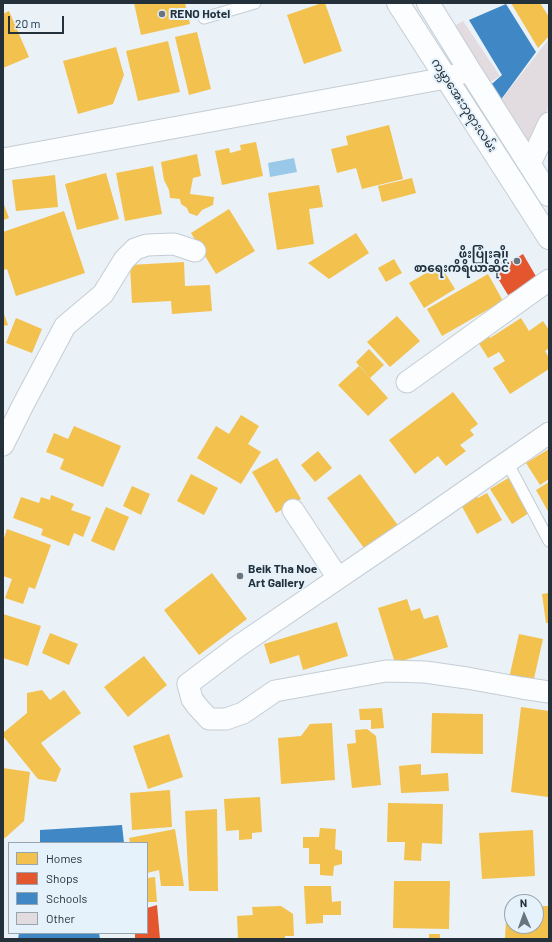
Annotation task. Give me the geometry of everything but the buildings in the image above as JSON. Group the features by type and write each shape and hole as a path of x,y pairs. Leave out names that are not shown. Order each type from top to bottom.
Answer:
{"main road":[{"name":"ကမ္ဘာအေးဘုရားလမ်း","path":"398,3 549,238"},
{"name":"ကမ္ဘာအေးဘုရားလမ်း","path":"428,3 549,195"},
{"path":"514,183 530,164"}],"street":[{"path":"3,159 446,78 470,71"},
{"path":"530,164 549,123"},
{"path":"3,445 65,326 103,294 124,260 135,249 148,245 174,244 195,251"},
{"path":"408,382 549,280"},
{"path":"549,433 237,647 188,684 192,699 208,719 226,719 243,713 275,692 386,671 425,672 549,692"},
{"path":"293,510 338,578"}],"lane":[{"path":"204,18 255,3"},
{"path":"507,462 549,541"}],"water":[{"path":"294,158 297,172 270,177 268,163"}],"place":[{"name":"RENO Hotel","path":"162,14"},
{"name":"ဖိုးပြုံးချို စာရေးကိရိယာဆိုင်","path":"517,261"},
{"name":"Beik Tha Noe Art Gallery","path":"240,576"}]}
